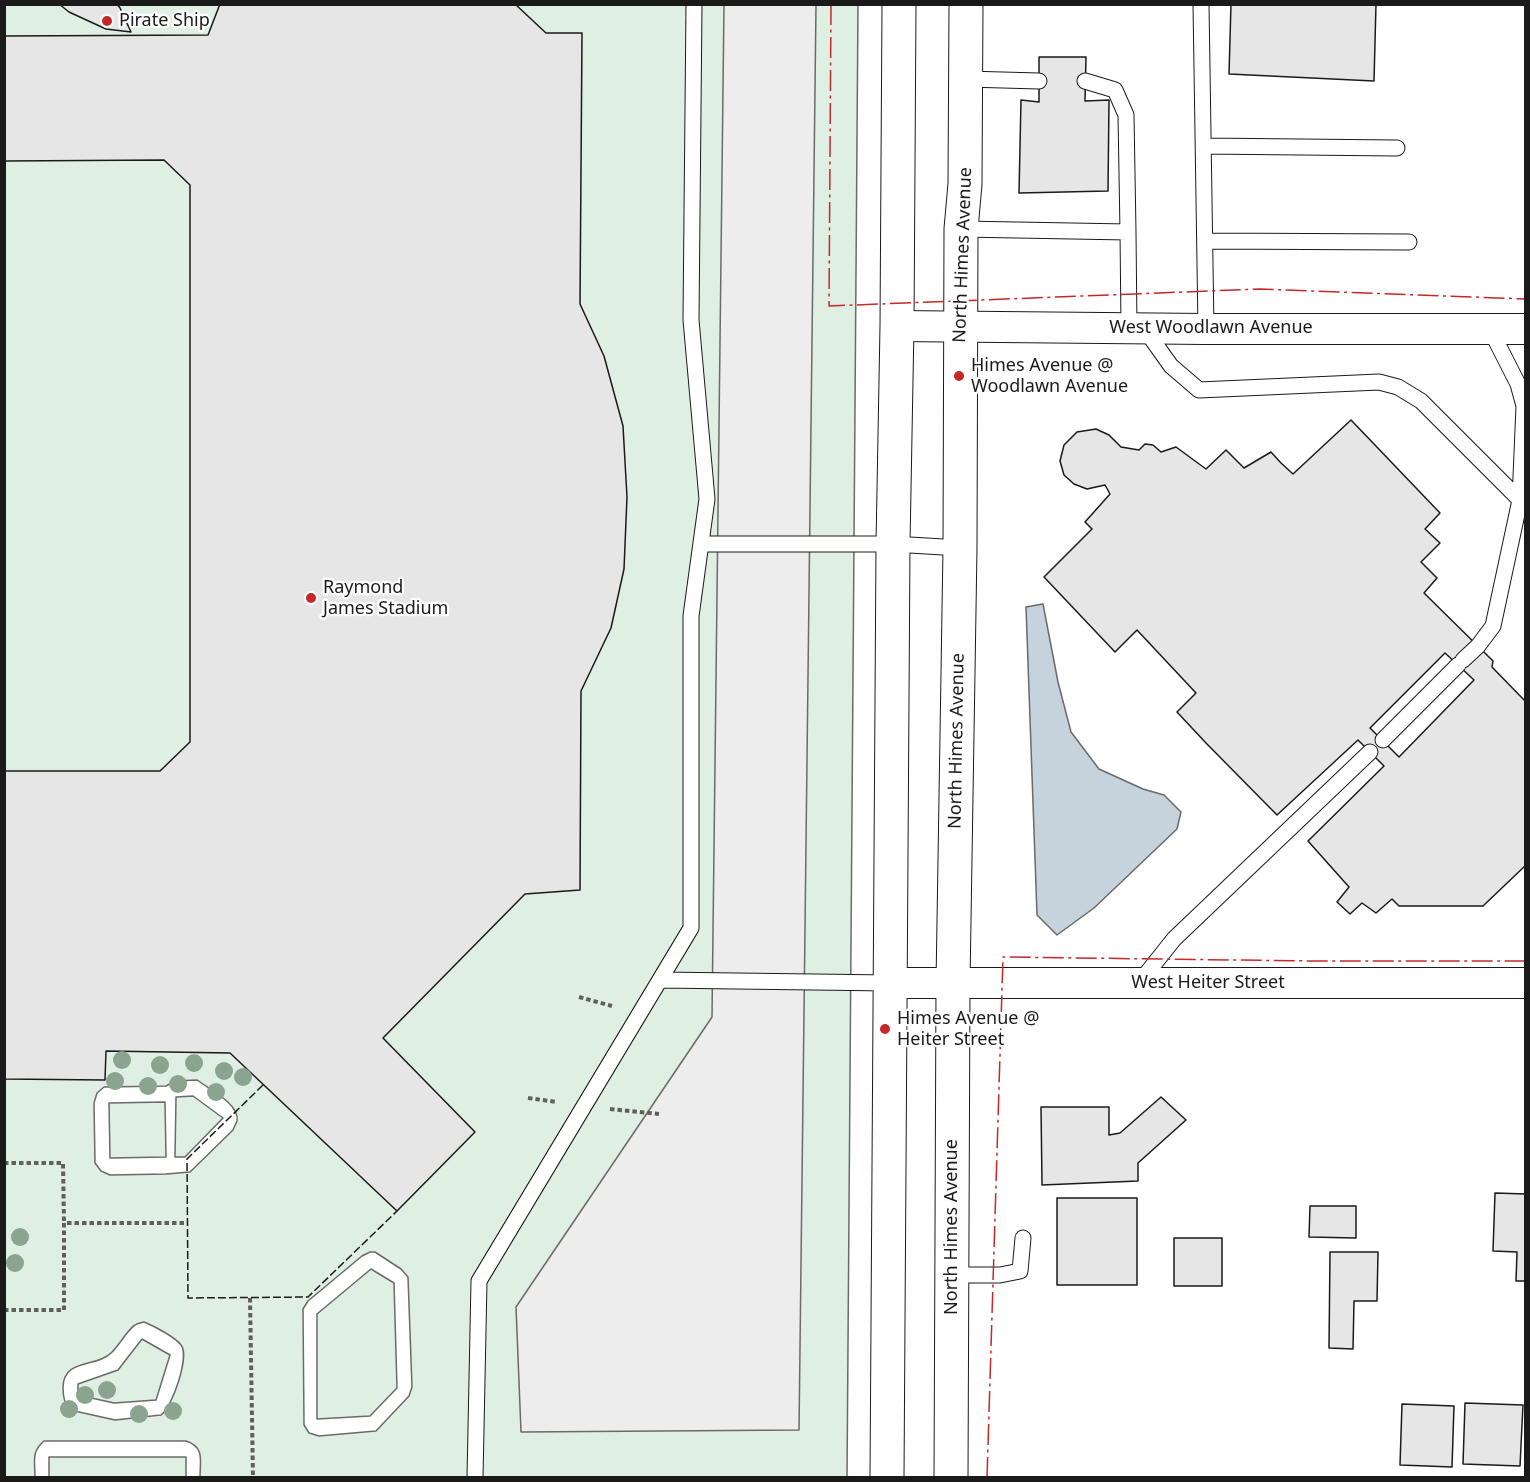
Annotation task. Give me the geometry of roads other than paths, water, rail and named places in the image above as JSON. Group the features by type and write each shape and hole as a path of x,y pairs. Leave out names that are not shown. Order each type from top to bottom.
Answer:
{"street":[{"path":"887,1478 899,4"},
{"name":"North Himes Avenue","path":"951,1478 953,983 960,548 961,229 965,184 966,4"},
{"name":"West Woodlawn Avenue","path":"897,326 1526,329"},
{"name":"West Heiter Street","path":"890,983 1526,982"}],"lane":[{"path":"475,1478 479,1281 692,928 691,616 707,499 691,320 694,4"},
{"path":"1201,4 1206,329"},
{"path":"966,79 1039,81"},
{"path":"1085,81 1115,90 1126,115 1128,232 1137,328 1171,366 1199,390 1379,382 1398,387 1421,402 1520,500"},
{"path":"1204,146 1396,147"},
{"path":"961,229 1128,232"},
{"path":"1206,242 1409,242"},
{"path":"1383,741 1478,646 1493,626 1520,500 1524,406 1518,384 1490,329"},
{"path":"701,544 893,544 960,548"},
{"path":"1139,983 1174,939 1370,752"},
{"path":"660,980 890,983"},
{"path":"952,1275 1000,1275 1020,1271 1023,1238"}],"place":[{"name":"Pirate Ship","path":"107,21"},
{"name":"Himes Avenue @ Woodlawn Avenue","path":"959,376"},
{"name":"Raymond James Stadium","path":"311,598"},
{"name":"Himes Avenue @ Heiter Street","path":"885,1029"}]}
